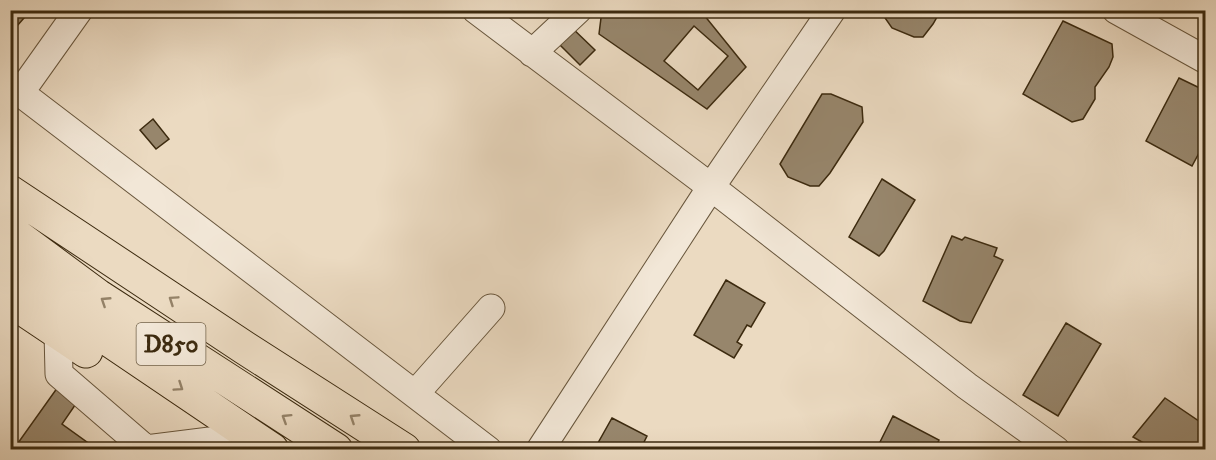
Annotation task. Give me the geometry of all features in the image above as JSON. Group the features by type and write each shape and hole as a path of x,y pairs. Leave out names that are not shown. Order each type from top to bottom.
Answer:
{"highway":[{"path":"10,192 404,450"},
{"name":"D850","path":"10,231 98,296 336,450"},
{"name":"D850","path":"10,270 272,450"},
{"path":"10,300 220,447"}],"street":[{"path":"79,10 15,89 488,450"},
{"path":"476,10 711,187 967,386 1056,450"},
{"path":"532,52 578,10"},
{"path":"540,450 711,187 832,10"},
{"path":"1116,10 1206,60"},
{"path":"415,394 491,308"},
{"path":"58,332 59,374 146,449 220,447"}],"building":[{"path":"10,10 31,10 10,34"},
{"path":"602,10 700,10 746,67 707,109 599,34","holes":["694,26 728,56 698,90 664,61"]},
{"path":"886,10 941,10 923,37 914,37 892,28 883,15"},
{"path":"1063,21 1112,44 1113,57 1095,87 1095,99 1083,119 1072,122 1023,94"},
{"path":"569,25 595,50 580,65 555,40"},
{"path":"1179,78 1206,91 1206,140 1192,166 1146,141"},
{"path":"822,94 831,94 862,107 863,122 830,173 819,186 810,186 788,177 780,164"},
{"path":"153,119 169,139 156,149 140,130"},
{"path":"882,179 915,200 879,256 849,237"},
{"path":"952,236 962,240 965,237 997,248 994,256 1003,260 971,323 960,321 923,301"},
{"path":"726,280 765,303 751,327 747,325 737,342 742,345 734,358 694,335"},
{"path":"1066,323 1101,344 1058,416 1023,395"},
{"path":"60,384 80,398 62,424 98,450 13,450"},
{"path":"1165,398 1206,426 1206,450 1156,450 1133,437"},
{"path":"893,416 939,440 934,450 876,450"},
{"path":"612,418 647,436 640,450 594,450"}]}
